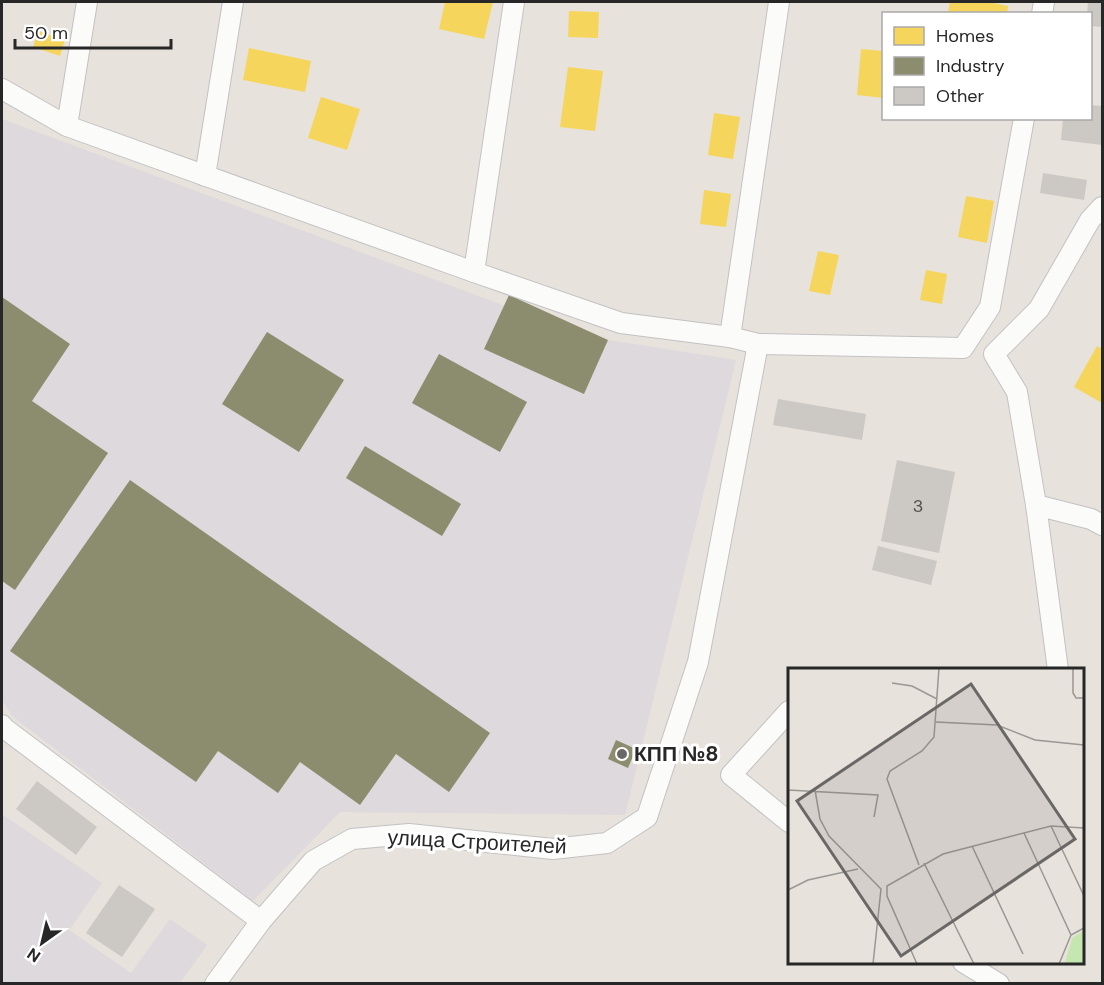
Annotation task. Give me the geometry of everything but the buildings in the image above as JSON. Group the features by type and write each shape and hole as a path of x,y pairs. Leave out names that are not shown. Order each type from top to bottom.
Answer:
{"street":[{"path":"67,126 87,2"},
{"path":"204,176 233,2"},
{"path":"474,272 514,2"},
{"path":"730,337 779,2"},
{"path":"2,89 67,126 474,272 621,322 730,337 758,344 963,348 994,354 1017,392 1036,506 1058,668"},
{"path":"963,348 990,307 1024,120"},
{"path":"994,354 1040,309 1090,220 1102,207"},
{"name":"улица Строителей","path":"214,984 261,921 313,861 352,839 409,834 553,849 607,843 647,817 698,662 758,344"},
{"path":"1036,506 1091,519 1102,525"},
{"path":"788,712 731,774 788,821"},
{"path":"2,725 261,921"},
{"path":"966,964 997,974"}],"shaded area":[{"path":"2,119 589,337 736,360 625,815 340,812 253,901 12,716 2,700"},
{"path":"2,814 102,883 69,930 131,973 170,919 207,945 180,983 2,983"}],"place":[{"name":"КПП №8","path":"622,754"}]}
